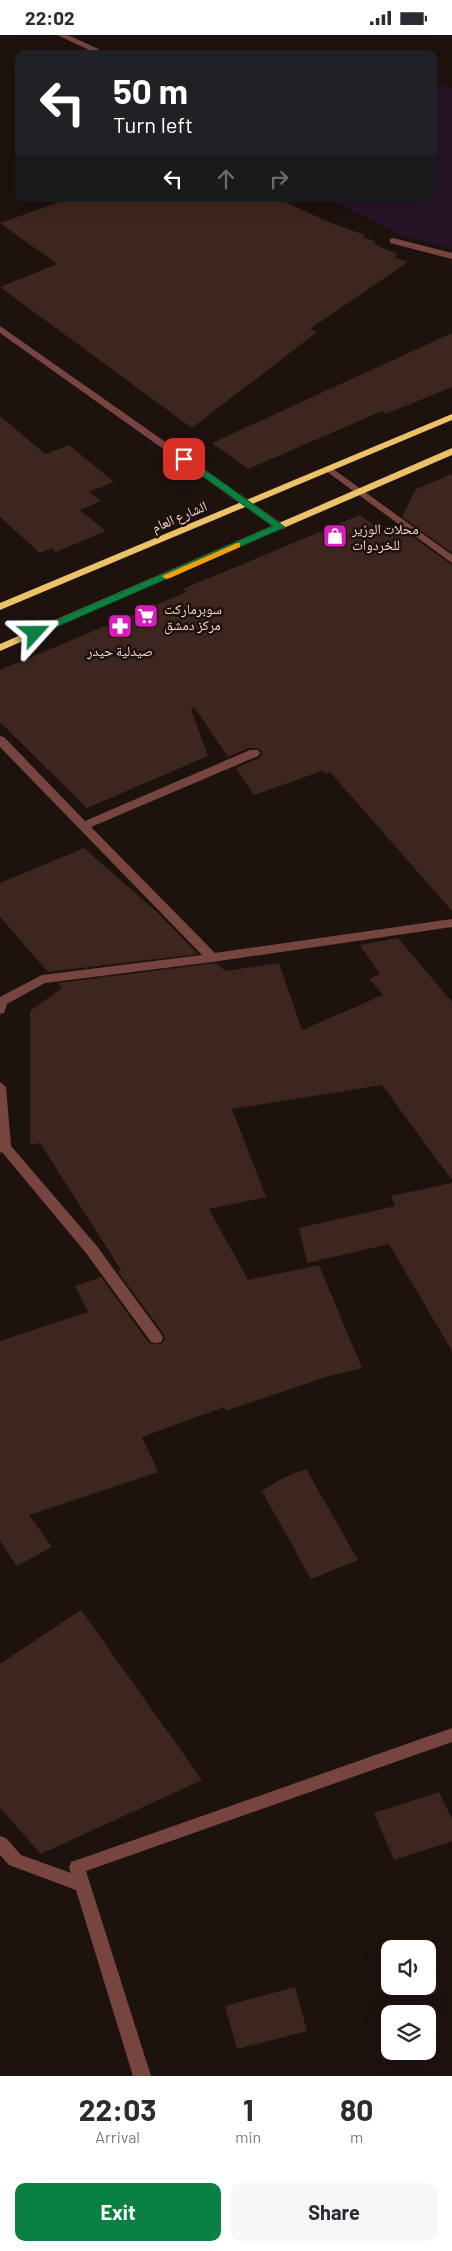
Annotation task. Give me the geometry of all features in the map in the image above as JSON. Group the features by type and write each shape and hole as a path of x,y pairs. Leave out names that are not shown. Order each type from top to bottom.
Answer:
{"main road":[{"name":"الشارع العام","path":"0,607 452,417"},
{"path":"0,648 452,451"}],"street":[{"path":"61,35 96,50"},
{"path":"393,241 452,256"},
{"path":"0,329 280,527"},
{"path":"329,469 452,560"},
{"path":"0,740 212,958"},
{"path":"84,825 254,753"},
{"path":"0,1011 2,1002 42,979 212,958 452,923"},
{"path":"0,1087 3,1147 91,1249 156,1339"},
{"path":"142,2076 77,1867 452,1735"},
{"path":"0,1843 15,1860 83,1885"}],"shaded area":[{"path":"437,84 452,87 452,248 406,237 334,202 437,202"}],"building":[{"path":"60,202 285,202 331,223 365,235 362,237 376,242 374,244 397,254 394,257 408,262 310,329 317,332 192,428 0,287 57,264 0,223"},
{"path":"452,333 452,387 386,414 382,411 248,469 212,443"},
{"path":"0,416 45,454 69,445 114,482 89,492 101,501 80,510 106,531 56,552 52,548 40,553 0,517"},
{"path":"452,474 452,553 402,517 416,489"},
{"path":"360,515 391,538 398,526 452,565 452,911 330,772 325,774 322,771 254,795 236,768 259,758 262,754 260,749 249,748 228,757 194,707 191,709 208,756 87,808 0,722 0,670 187,592 183,589"},
{"path":"84,848 158,913 198,954 48,972 0,917 0,883"},
{"path":"398,938 452,1002 452,1180 382,1085 232,1109 266,1197 209,1209 248,1280 319,1265 362,1368 326,1377 226,1411 224,1407 142,1437 158,1472 29,1515 52,1547 17,1566 0,1541 0,1341 88,1312 75,1286 101,1277 149,1343 161,1344 165,1339 163,1333 118,1272 121,1270 40,1143 30,1145 30,1011 62,988 58,983 216,963 225,971 279,963 302,1030 383,995 369,979 380,974 360,945"},
{"path":"452,1183 452,1351 389,1244 307,1263 299,1228 395,1206 391,1196"},
{"path":"306,1469 358,1560 311,1579 262,1491 281,1479"},
{"path":"81,1610 202,1780 41,1854 0,1808 0,1664"},
{"path":"439,1792 452,1819 452,1841 394,1860 374,1813"},
{"path":"295,1987 307,2031 237,2049 225,2006"}],"slow traffic":[{"path":"166,576 237,545"}],"place":[{"name":"محلات الوزير للخردوات","path":"335,536"},
{"name":"سوبرماركت مركز دمشق","path":"146,616"},
{"name":"صيدلية حيدر","path":"120,626"}],"route":[{"path":"35,633 280,527 184,459"}]}
